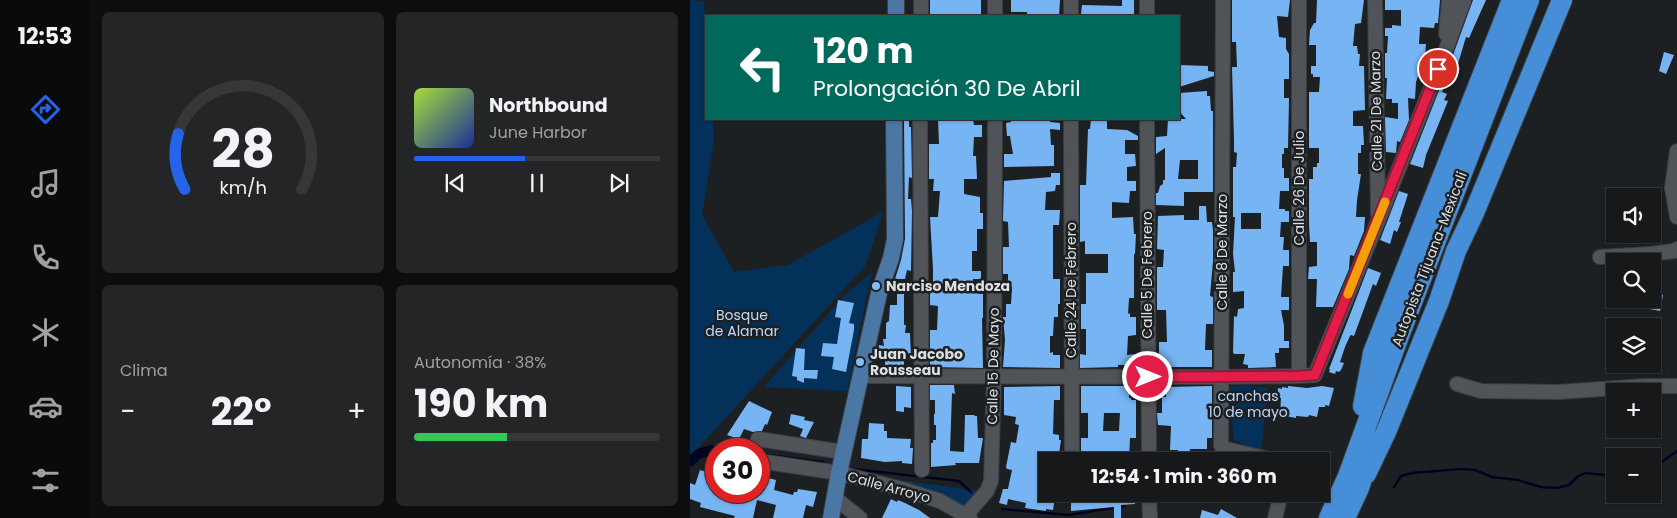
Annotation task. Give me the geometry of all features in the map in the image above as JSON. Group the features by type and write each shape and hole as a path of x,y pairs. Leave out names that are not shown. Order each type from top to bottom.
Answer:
{"highway":[{"path":"1354,482 1373,353 1512,0"},
{"name":"Autopista Tijuana-Mexicali","path":"1345,518 1354,482 1399,336 1529,0"},
{"path":"1354,482 1386,432 1439,301 1456,250 1474,213 1555,3"},
{"name":"Autopista Tijuana-Mexicali","path":"1329,518 1354,482"}],"main road":[{"path":"896,0 896,15"},
{"path":"831,518 838,473 879,293 891,258 895,239 894,120"}],"street":[{"path":"921,0 921,15"},
{"path":"995,0 995,15"},
{"path":"1070,0 1071,15"},
{"path":"1147,0 1147,15"},
{"name":"Calle 8 De Marzo","path":"1223,0 1222,448 1239,452"},
{"name":"Calle 26 De Julio","path":"1298,376 1299,0"},
{"name":"Calle 21 De Marzo","path":"1375,0 1378,221"},
{"path":"1445,52 1448,0"},
{"path":"860,376 1222,377 1315,375 1378,221 1464,0"},
{"path":"920,120 922,470"},
{"name":"Calle 15 De Mayo","path":"968,517 987,491 991,482 994,376 995,120"},
{"name":"Calle 24 De Febrero","path":"1071,120 1072,452"},
{"name":"Calle 5 De Febrero","path":"1147,120 1149,452"},
{"path":"1677,151 1672,188 1677,218"},
{"path":"1600,257 1650,254 1677,249"},
{"path":"1457,384 1480,391 1558,392 1646,386 1677,386"},
{"name":"Calle Arroyo","path":"770,441 843,452"},
{"name":"Calle Arroyo","path":"770,463 838,473 940,501 968,517"},
{"path":"835,498 860,518"},
{"path":"1149,502 1150,518"},
{"path":"1275,518 1279,502"}],"green space":[{"name":"Bosque de Alamar","path":"690,0 704,2 705,120 713,120 714,139 702,215 734,272 788,265 883,212 866,265 707,438 705,438 705,441 690,457"},
{"path":"872,272 847,391 764,387 844,296"},
{"name":"canchas 10 de mayo","path":"1242,385 1268,388 1261,452 1234,440 1229,387"},
{"path":"845,473 989,492 969,515"}],"building":[{"path":"930,0 981,0 981,15 930,15"},
{"path":"1011,0 1060,0 1059,15 1027,15 1027,12 1011,12"},
{"path":"1122,0 1134,0 1134,15 1081,14 1082,5 1122,6"},
{"path":"1232,0 1290,0 1288,17 1277,16 1279,37 1286,38 1286,49 1289,54 1289,79 1284,79 1284,98 1289,98 1288,148 1284,148 1284,154 1282,154 1282,168 1284,168 1284,178 1289,178 1289,191 1280,191 1279,209 1289,211 1289,222 1281,222 1280,237 1284,237 1283,250 1289,250 1289,266 1283,266 1281,297 1289,297 1289,310 1281,310 1284,341 1289,341 1289,348 1279,348 1279,353 1275,353 1276,367 1248,368 1248,365 1243,364 1245,354 1234,354 1233,352 1234,316 1237,317 1238,309 1244,308 1244,291 1233,292 1235,217 1233,217 1233,167 1236,167 1237,153 1234,152 1232,67 1237,67 1236,42 1232,42","holes":["1241,213 1261,213 1261,229 1241,229"]},
{"path":"1317,0 1364,0 1361,23 1355,24 1353,46 1357,46 1358,54 1360,54 1359,66 1364,66 1365,110 1353,111 1353,126 1363,126 1364,145 1361,145 1361,153 1358,153 1358,174 1361,174 1356,217 1365,217 1364,231 1354,256 1350,255 1349,269 1333,307 1316,307 1317,279 1308,279 1309,267 1317,266 1317,242 1310,242 1309,179 1313,179 1313,167 1317,167 1317,163 1319,163 1319,148 1309,148 1309,92 1319,92 1320,77 1313,77 1313,74 1311,74 1311,66 1316,66 1316,45 1309,45 1310,30 1314,23 1316,23"},
{"path":"1385,0 1440,0 1438,23 1435,23 1434,28 1420,27 1419,44 1426,44 1424,68 1421,68 1416,82 1415,99 1408,98 1409,120 1400,142 1397,141 1396,153 1386,152 1385,117 1398,119 1398,103 1392,103 1392,99 1386,99 1385,53 1387,53 1388,36 1385,36 1385,28 1392,28 1392,25 1401,26 1401,10 1385,10"},
{"path":"1473,0 1486,0 1469,38 1466,37 1457,67 1460,68 1457,76 1451,73 1442,92 1447,94 1444,100 1448,101 1426,155 1423,168 1410,164 1453,55"},
{"path":"1664,52 1674,55 1666,74 1659,71"},
{"path":"1180,65 1208,66 1208,71 1214,72 1214,76 1180,87"},
{"path":"1207,91 1207,96 1210,96 1211,111 1213,111 1213,192 1184,192 1184,206 1156,205 1156,193 1158,193 1160,186 1163,184 1163,180 1165,180 1165,148 1156,154 1156,137 1167,136 1168,120 1186,119 1180,112 1180,93","holes":["1180,160 1198,160 1198,179 1178,179"]},
{"path":"904,120 909,120 909,127 911,127 912,178 909,177 908,199 911,199 912,211 911,271 907,270 905,279 895,279 905,239"},
{"path":"938,120 973,120 974,125 982,125 982,137 974,137 973,156 976,156 977,179 964,179 964,194 980,197 980,213 983,213 983,229 977,229 977,251 972,251 972,271 981,271 981,279 973,279 972,293 983,294 983,368 930,367 930,330 937,330 938,306 930,305 933,269 930,217 938,217 940,191 933,191 934,179 929,179 929,144 939,144"},
{"path":"1011,120 1050,120 1050,122 1060,123 1060,130 1050,129 1051,145 1054,145 1054,166 1004,167 1004,154 1013,154 1010,136 1007,136 1006,123 1011,122"},
{"path":"1091,120 1107,120 1107,129 1127,130 1138,136 1138,140 1125,140 1125,154 1135,154 1136,166 1127,167 1127,181 1136,181 1136,191 1130,191 1129,203 1112,202 1112,218 1133,217 1134,234 1136,234 1134,298 1129,298 1128,314 1130,313 1130,317 1136,317 1136,335 1128,336 1127,355 1136,354 1136,365 1080,368 1080,354 1086,355 1086,329 1081,329 1081,304 1086,304 1086,273 1108,273 1108,254 1085,254 1085,241 1080,242 1080,185 1086,185 1088,129 1090,129"},
{"path":"1051,173 1060,173 1060,185 1056,185 1055,191 1046,192 1045,210 1060,210 1059,225 1053,225 1053,279 1060,279 1060,304 1058,304 1058,317 1054,317 1053,336 1050,336 1050,353 1053,352 1053,355 1060,355 1060,368 1003,367 1005,340 1003,317 1006,317 1006,304 1011,304 1012,287 1008,287 1008,274 1003,274 1003,247 1009,247 1008,222 1003,221 1004,181 1051,177"},
{"path":"1399,191 1408,194 1399,222 1401,222 1397,232 1394,230 1390,244 1380,240"},
{"path":"1199,206 1206,206 1207,222 1212,222 1213,230 1210,296 1213,297 1213,324 1206,324 1205,350 1212,350 1212,367 1157,367 1159,342 1167,342 1166,310 1157,310 1157,267 1163,267 1164,250 1157,249 1158,216 1184,215 1184,220 1199,220"},
{"path":"1368,268 1381,273 1376,286 1373,284 1354,336 1350,336 1345,347 1340,362 1344,363 1341,370 1339,372 1336,371 1335,374 1329,372 1329,369"},
{"path":"897,294 904,294 904,325 906,325 905,333 910,333 911,357 904,357 904,367 889,367 889,365 885,365 885,357 877,357 879,345 884,346 883,339 886,339 886,323 889,321 890,305 897,305"},
{"path":"838,300 854,303 849,323 854,324 854,330 846,372 832,369 834,357 821,356 823,343 837,344 841,318 835,317"},
{"path":"1644,308 1661,308 1660,311"},
{"path":"796,348 805,349 804,370 818,370 817,379 804,378 804,383 797,380 797,377 792,376"},
{"path":"930,385 954,385 955,394 952,393 950,451 964,452 965,415 977,416 978,438 983,438 979,463 955,463 956,465 931,467 931,443 933,443 933,440 936,440 936,425 934,425 935,400 930,400"},
{"path":"896,386 911,387 911,408 904,407 904,412 896,411"},
{"path":"1060,386 1060,400 1054,400 1053,434 1059,435 1059,440 1061,440 1059,452 1038,452 1038,502 1054,502 1053,510 1025,508 1026,503 1008,499 1007,505 999,503 1003,489 1008,489 1012,470 1006,467 1011,442 1016,443 1019,425 1015,424 1016,417 1004,415 1004,387"},
{"path":"1081,386 1129,386 1129,398 1136,400 1136,438 1130,438 1129,452 1081,452 1081,438 1088,438 1088,413 1081,413","holes":["1104,413 1120,413 1119,431 1103,431"]},
{"path":"1212,386 1212,438 1207,438 1207,449 1190,449 1190,452 1170,450 1171,426 1158,425 1157,413 1162,413 1162,397 1166,397 1166,387"},
{"path":"1288,386 1334,388 1329,406 1319,407 1317,417 1309,415 1308,417 1296,416 1296,418 1280,415 1281,398 1277,398 1278,388 1288,388"},
{"path":"749,401 772,412 767,425 765,424 762,431 753,432 744,429 740,438 727,435"},
{"path":"791,414 805,417 804,420 814,422 806,438 800,436 803,429 789,424"},
{"path":"869,423 884,424 887,438 911,439 910,448 913,448 912,464 902,463 902,461 885,462 861,458 862,439 868,439"},
{"path":"700,470 705,472 705,503 756,503 753,518 734,518 735,516 700,507 701,503 690,499 690,483 695,485"},
{"path":"770,478 776,480 774,490 793,495 798,489 817,492 813,507 806,505 803,518 773,518 776,505 768,503 770,503"},
{"path":"891,499 905,503 930,518 882,518"},
{"path":"1071,502 1135,502 1135,504 1121,505 1121,518 1114,518 1114,507 1071,511"},
{"path":"1221,509 1237,518 1200,518 1202,510 1218,515"}],"waterway":[{"path":"1661,463 1677,451"},
{"path":"690,462 698,454 705,452"},
{"path":"770,455 823,462"},
{"path":"853,469 959,481 971,492"},
{"path":"1394,487 1401,476 1412,473 1460,469 1475,470 1492,477 1518,480 1541,487 1557,488 1569,485 1577,477 1585,473 1606,475"},
{"path":"1002,509 1069,515 1124,506"}],"slow traffic":[{"path":"1348,294 1385,202"}],"place":[{"name":"Narciso Mendoza","path":"876,286"},
{"name":"Juan Jacobo Rousseau","path":"860,362"}],"route":[{"path":"1148,377 1315,375 1438,69"}]}
